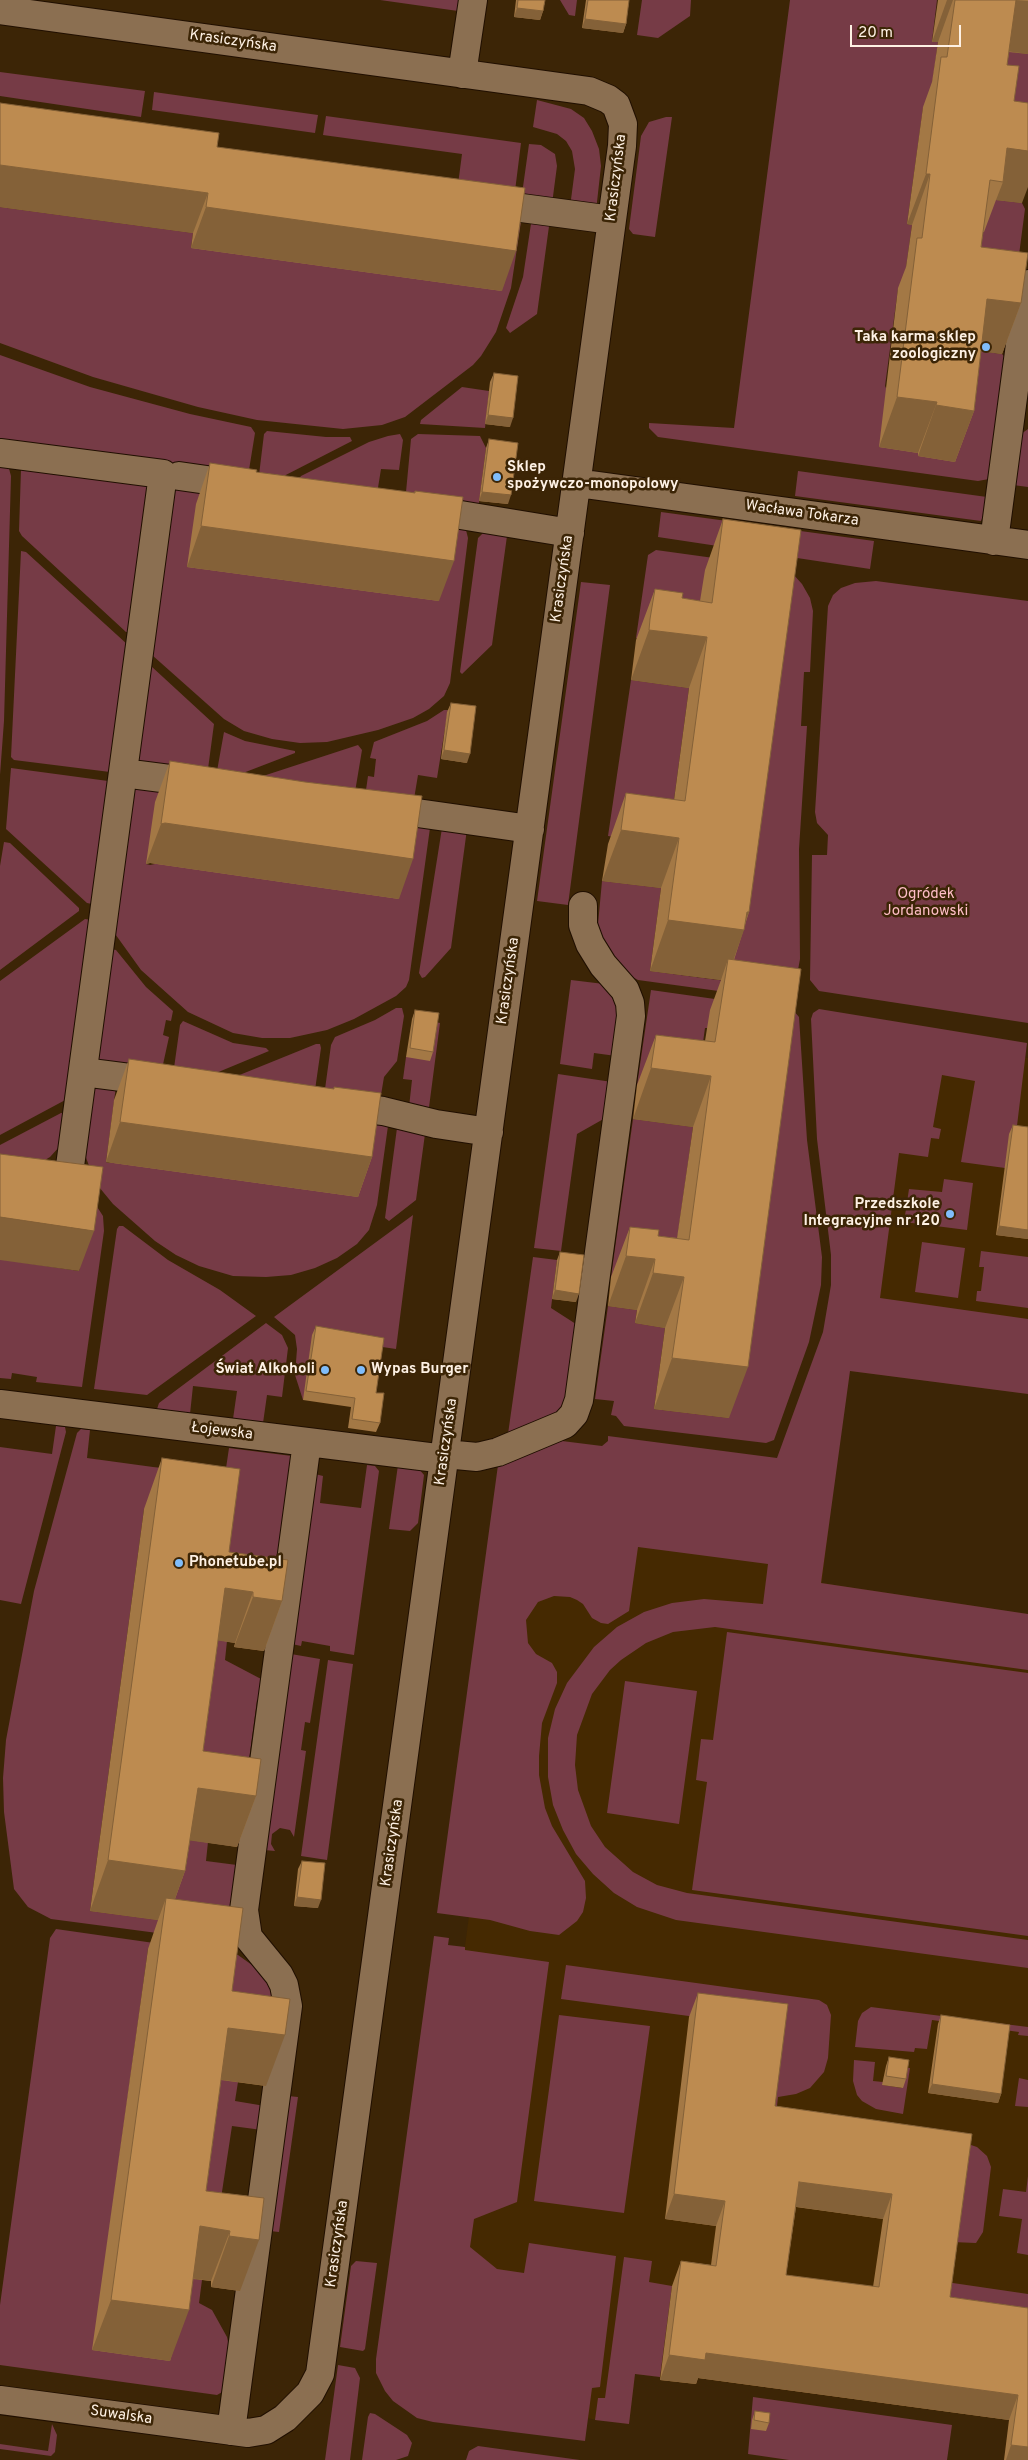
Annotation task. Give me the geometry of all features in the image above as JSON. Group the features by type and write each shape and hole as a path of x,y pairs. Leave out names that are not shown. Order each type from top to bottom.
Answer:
{"street":[{"path":"462,74 472,0"},
{"name":"Krasiczyńska","path":"0,10 589,91 608,99 616,105 623,124 623,141 321,2366 318,2380 310,2393 285,2418 266,2430 237,2432"},
{"path":"460,199 612,220"},
{"path":"994,541 1028,284"},
{"path":"0,452 163,474 68,1181 0,1172"},
{"path":"179,476 269,488"},
{"name":"Wacława Tokarza","path":"576,483 1028,545"},
{"path":"398,506 570,533"},
{"path":"123,773 224,786"},
{"path":"359,805 530,829"},
{"name":"Łojewska","path":"0,1404 307,1442 445,1456 477,1457 498,1452 565,1424 574,1414 579,1400 631,1016 626,990 603,966 590,944 583,925 583,906"},
{"path":"83,1072 186,1085"},
{"path":"318,1102 373,1110 431,1124 489,1132"},
{"path":"237,2432 288,2006 284,1985 279,1975 248,1938 244,1910 307,1442"},
{"name":"Suwalska","path":"0,2400 237,2432"}],"shaded area":[{"name":"Przedszkole Integracyjne nr 120","path":"897,1039 1028,1058 1028,1394 850,1371"},
{"path":"531,1453 833,1494 822,1583 1028,1614 1028,2460 1004,2460 1009,2420 697,2378 696,2384 660,2380 660,2377 635,2374 629,2424 405,2394"}],"green space":[{"path":"380,0 460,0 458,11"},
{"path":"560,0 577,0 575,16 569,15"},
{"path":"642,0 691,0 690,16 658,38 637,35"},
{"path":"790,0 937,0 932,41 938,42 929,108 923,108 907,224 912,225 903,289 898,289 885,386 918,456 969,350 1002,354 1006,358 989,479 978,481 658,437 649,428 649,423 734,428"},
{"path":"998,50 1028,54 1028,156"},
{"path":"0,72 145,91 141,117 0,96"},
{"path":"154,92 318,115 315,133 152,110"},
{"path":"537,100 571,109 584,118 592,131 599,149 601,166 596,211 570,207 575,169 572,151 566,141 557,134 533,127"},
{"path":"326,116 521,143 514,199 457,192 462,154 323,135"},
{"path":"672,117 655,237 633,234 629,229 641,136 649,122"},
{"path":"529,144 541,145 555,154 557,166 552,204 521,201"},
{"path":"989,199 1022,203 1025,209 1013,301 1009,304 972,230"},
{"path":"0,207 193,233 191,248 522,215 511,288 496,332 481,356 473,365 405,417 382,425 343,429 257,420 198,407 93,377 0,343"},
{"path":"532,217 550,219 537,314 510,333 506,328 523,277"},
{"path":"0,355 90,387 190,414 251,427 255,433 249,470 246,476 0,441"},
{"path":"462,387 489,391 485,428 420,424 421,420"},
{"path":"1028,429 1028,487 1013,485 1021,434"},
{"path":"267,431 326,437 350,437 352,441 278,479 259,475 264,434"},
{"path":"400,434 403,440 399,470 381,469 377,494 299,479 301,476 369,442"},
{"path":"418,434 480,436 486,448 478,510 406,492 411,439"},
{"path":"0,462 8,465 11,476 4,721 0,775"},
{"path":"21,469 147,485 149,488 130,632 126,632 22,536 19,531"},
{"path":"798,471 987,497 984,514 981,521 795,496"},
{"path":"172,488 235,494 187,566 190,567 403,532 462,527 466,530 468,538 450,683 444,696 429,709 413,718 378,730 327,742 300,743 272,739 244,731 224,719 152,655"},
{"path":"661,512 874,541 870,569 658,537"},
{"path":"483,533 507,536 492,645 462,674 460,672 478,538"},
{"path":"656,550 779,567 793,574 802,584 810,598 813,611 810,672 804,672 801,726 807,726 799,849 800,959 798,970 755,996 638,980 623,972 597,935 602,881 661,888 650,971 726,981 693,653 636,638 648,555"},
{"path":"21,551 26,552 128,645 110,772 14,760 11,757"},
{"name":"Ogródek Jordanowski","path":"876,581 1028,601 1028,1023 819,991 810,980 812,855 827,855 828,835 817,823 815,812 828,606 833,595 841,588 855,583"},
{"path":"581,582 610,585 568,905 537,901"},
{"path":"151,666 214,724 208,769 137,762"},
{"path":"631,680 689,688 667,852 642,841 608,836"},
{"path":"444,710 448,710 437,778 418,775 414,799 366,790 368,776 374,777 376,759 370,758 374,742 427,721"},
{"path":"224,732 245,741 295,751 295,753 230,778 217,771"},
{"path":"358,745 362,750 355,792 263,776"},
{"path":"11,768 108,781 92,904 87,903 6,829"},
{"path":"134,788 197,793 146,864 150,865 367,821 430,828 409,980 406,987 396,996 354,1019 327,1030 290,1038 262,1038 233,1033 188,1012 141,970 113,931"},
{"path":"442,828 467,829 451,948 422,978 419,973"},
{"path":"4,842 10,843 79,908 79,911 0,970 0,866"},
{"path":"85,919 91,920 69,1098 0,1135 0,981"},
{"path":"111,949 116,950 146,987 173,1011 171,1021 166,1020 163,1035 169,1037 162,1069 99,1061 95,1054"},
{"path":"571,980 604,984 622,1014 616,1056 594,1053 592,1069 560,1064"},
{"path":"651,990 793,1010 799,1017 807,1140 822,1257 821,1285 809,1342 774,1440 766,1443 624,1426 616,1416 611,1415 614,1401 595,1399 608,1306 637,1310 635,1323 665,1328 654,1409 729,1418 707,1028 705,1028 696,1093 637,1085"},
{"path":"396,1008 402,1008 404,1016 397,1061 384,1077 380,1101 325,1089 331,1045 335,1037 375,1020"},
{"path":"819,1009 1027,1043 1016,1134 1005,1168 961,1162 975,1081 942,1075 933,1127 941,1129 939,1139 931,1138 928,1157 899,1153 880,1298 1028,1319 1028,1394 850,1371 821,1583 1028,1614 1028,1670 715,1627 673,1632 646,1643 621,1660 610,1670 592,1694 577,1735 575,1765 578,1790 591,1826 605,1847 633,1872 657,1885 687,1893 1028,1940 1028,1968 676,1920 637,1907 614,1893 593,1874 576,1854 563,1830 553,1805 548,1777 548,1738 555,1709 567,1683 594,1647 617,1627 644,1612 672,1603 704,1599 763,1604 768,1564 638,1547 629,1611 608,1624 601,1623 592,1618 583,1604 577,1600 570,1597 554,1596 538,1602 526,1620 528,1643 536,1654 552,1663 557,1672 557,1683 542,1723 539,1775 545,1808 552,1826 585,1881 586,1898 583,1912 577,1921 559,1935 530,1931 490,1920 437,1913 498,1465 562,1441 602,1446 608,1441 608,1436 777,1458 823,1332 831,1285 831,1255 817,1139 811,1019 813,1013"},
{"path":"183,1021 233,1043 266,1048 269,1051 204,1078 174,1068 180,1025"},
{"path":"436,1022 440,1023 428,1115 409,1107 412,1080 403,1079 406,1057"},
{"path":"320,1044 321,1048 315,1090 237,1076"},
{"path":"558,1074 612,1082 607,1117 577,1134 561,1251 534,1248"},
{"path":"91,1082 116,1086 106,1162 109,1163 368,1121 388,1126 377,1205 369,1230 357,1244 337,1258 315,1268 291,1275 266,1277 233,1276 199,1266 176,1255 155,1241 113,1204 99,1187 91,1171 85,1155"},
{"path":"61,1113 65,1113 60,1146 50,1157 45,1160 0,1162 0,1145"},
{"path":"633,1119 693,1127 670,1290 611,1277"},
{"path":"397,1128 425,1134 416,1200 389,1221 385,1218"},
{"path":"944,1179 973,1183 967,1230 904,1222 909,1189 942,1192"},
{"path":"94,1202 103,1216 104,1231 82,1387 36,1382 37,1377 12,1373 11,1379 0,1378 0,1259 79,1271"},
{"path":"413,1215 396,1349 348,1342 303,1400 295,1375 297,1349 295,1335 274,1317"},
{"path":"119,1226 123,1226 168,1260 220,1290 256,1316 147,1395 94,1389 117,1229"},
{"path":"922,1242 965,1248 958,1298 915,1292"},
{"path":"981,1251 1028,1257 1028,1308 976,1301 977,1291 981,1291 984,1267 979,1267"},
{"path":"533,1257 557,1260 551,1308 579,1326 566,1409 508,1434"},
{"path":"266,1323 282,1335 288,1348 282,1397 267,1395 263,1423 233,1419 237,1391 193,1386 190,1414 157,1409 159,1403"},
{"path":"56,1426 65,1427 66,1432 21,1604 0,1600 0,1447 52,1454"},
{"path":"81,1429 90,1430 87,1458 153,1467 225,1475 229,1448 292,1456 273,1611 144,1509 90,1911 167,1921 179,1839 208,1842 206,1861 237,1865 227,1934 218,1941 51,1919 28,1907 14,1889 4,1812 3,1778 6,1740 34,1591 77,1433"},
{"path":"367,1465 375,1466 379,1471 354,1655 330,1651 330,1646 302,1641 301,1646 292,1644 315,1474 323,1476 320,1503 361,1508"},
{"path":"398,1465 419,1469 424,1475 418,1523 410,1531 389,1529"},
{"path":"727,1632 1028,1673 1028,1936 692,1890 707,1782 696,1780 701,1739 713,1740"},
{"path":"207,1639 227,1641 225,1660 263,1680 260,1699 257,1700 249,1760 185,1801"},
{"path":"291,1654 320,1659 310,1723 305,1722 301,1750 306,1751 294,1837 290,1830 280,1828 272,1834 271,1844 275,1851 264,1850"},
{"path":"328,1660 353,1664 327,1860 301,1856"},
{"path":"625,1681 697,1691 679,1824 607,1813"},
{"path":"56,1929 238,1955 259,1970 270,1986 277,2022 148,1949 93,2350 182,2277 202,2280 199,2303 212,2310 227,2337 230,2351 224,2391 217,2395 0,2365 0,2305 50,1938"},
{"path":"434,1936 449,1938 448,1945 465,1947 465,1950 549,1962 517,2202 474,2219 470,2247 497,2269 524,2273 529,2243 616,2256 600,2387 592,2388 585,2441 433,2422 417,2418 393,2401 385,2391 376,2373 376,2359"},
{"path":"566,1965 819,2000 827,2005 831,2015 828,2058 824,2072 810,2088 796,2094 778,2097 774,2132 779,2028 561,1999"},
{"path":"871,2007 1028,2027 1028,2036 1018,2035 1019,2032 932,2020 927,2049 915,2048 914,2052 855,2047 858,2021 862,2013"},
{"path":"559,2015 650,2026 624,2213 534,2201"},
{"path":"854,2060 875,2062 873,2081 883,2082 883,2085 902,2088 886,2066 910,2068 903,2114 876,2109 862,2101 857,2095 853,2081"},
{"path":"209,2078 238,2082 235,2101 265,2106 262,2130 232,2126 218,2218 188,2242"},
{"path":"1019,2078 1028,2080 1028,2107 1015,2106"},
{"path":"288,2096 298,2097 279,2232 270,2231"},
{"path":"894,2135 971,2145 977,2147 987,2156 991,2167 983,2232 976,2243 952,2242"},
{"path":"1028,2176 1028,2255 1017,2253 1022,2219 999,2216 1003,2189 1026,2192"},
{"path":"624,2257 652,2261 649,2282 672,2286 660,2377 635,2374 629,2424 595,2420 598,2398 605,2398"},
{"path":"356,2261 377,2263 365,2349 363,2351 340,2347 351,2266"},
{"path":"946,2282 1028,2294 1028,2334 941,2322"},
{"path":"338,2365 355,2368 360,2378 350,2460 325,2460"},
{"path":"753,2397 952,2425 947,2460 789,2460 748,2454"},
{"path":"370,2413 375,2414 407,2435 412,2443 408,2456 396,2460 362,2460"},
{"path":"52,2424 57,2435 55,2452 51,2456 0,2449 0,2444 48,2451"},
{"path":"478,2446 580,2460 466,2460 469,2451"}],"building":[{"path":"518,0 545,0 543,11 517,8"},
{"path":"588,0 629,0 626,24 585,19"},
{"path":"955,0 1016,0 1007,65 1019,66 1014,101 1028,103 1028,151 1007,148 1003,182 990,180 981,247 1028,253 1021,303 987,299 974,411 936,405 937,402 897,397 917,238 922,238 930,174 926,174 941,57 947,57"},
{"path":"0,103 219,133 217,147 525,188 516,251 206,207 208,193 0,165"},
{"path":"494,373 518,376 513,418 488,415"},
{"path":"489,439 518,443 511,495 482,492"},
{"path":"210,463 257,470 256,472 415,493 415,491 463,497 454,561 201,526"},
{"path":"723,519 801,530 749,912 747,912 744,930 668,920 679,838 621,830 626,793 685,801 707,637 649,630 650,619 655,589 683,593 682,598 712,603"},
{"path":"451,703 476,706 470,754 444,750"},
{"path":"170,761 305,782 422,796 413,859 165,823 161,824"},
{"path":"728,959 801,969 748,1367 672,1358 684,1277 653,1273 655,1259 626,1256 630,1227 659,1230 658,1236 689,1240 711,1076 651,1068 656,1035 715,1042"},
{"path":"415,1010 439,1013 433,1052 410,1048"},
{"path":"129,1059 334,1089 334,1087 381,1093 372,1157 120,1122"},
{"path":"1013,1125 1028,1127 1028,1230 999,1226"},
{"path":"0,1154 103,1167 94,1231 0,1217"},
{"path":"560,1252 584,1255 579,1294 555,1290"},
{"path":"316,1326 384,1338 376,1393 384,1393 380,1423 352,1419 355,1398 306,1391"},
{"path":"162,1458 240,1469 229,1552 288,1560 282,1601 253,1597 253,1592 225,1588 203,1751 261,1759 256,1796 198,1788 185,1871 108,1860"},
{"path":"302,1861 325,1863 321,1900 297,1897"},
{"path":"166,1898 243,1908 232,1991 290,1999 285,2035 228,2028 206,2191 264,2198 259,2240 229,2236 230,2231 200,2226 189,2310 111,2300"},
{"path":"698,1993 788,2004 775,2106 972,2134 950,2297 1028,2308 1028,2447 1011,2445 1018,2395 706,2353 705,2360 669,2355 681,2261 716,2266 725,2201 674,2194","holes":["799,2182 892,2194 879,2287 786,2275"]},
{"path":"941,2015 1010,2025 1001,2094 932,2084"},
{"path":"889,2057 909,2060 906,2079 886,2076"},
{"path":"755,2411 770,2413 769,2423 754,2420"}],"place":[{"name":"Taka karma sklep zoologiczny","path":"986,347"},
{"name":"Sklep spożywczo-monopolowy","path":"497,477"},
{"name":"Przedszkole Integracyjne nr 120","path":"950,1214"},
{"name":"Świat Alkoholi","path":"325,1370"},
{"name":"Wypas Burger","path":"361,1370"},
{"name":"Phonetube.pl","path":"179,1563"}]}
